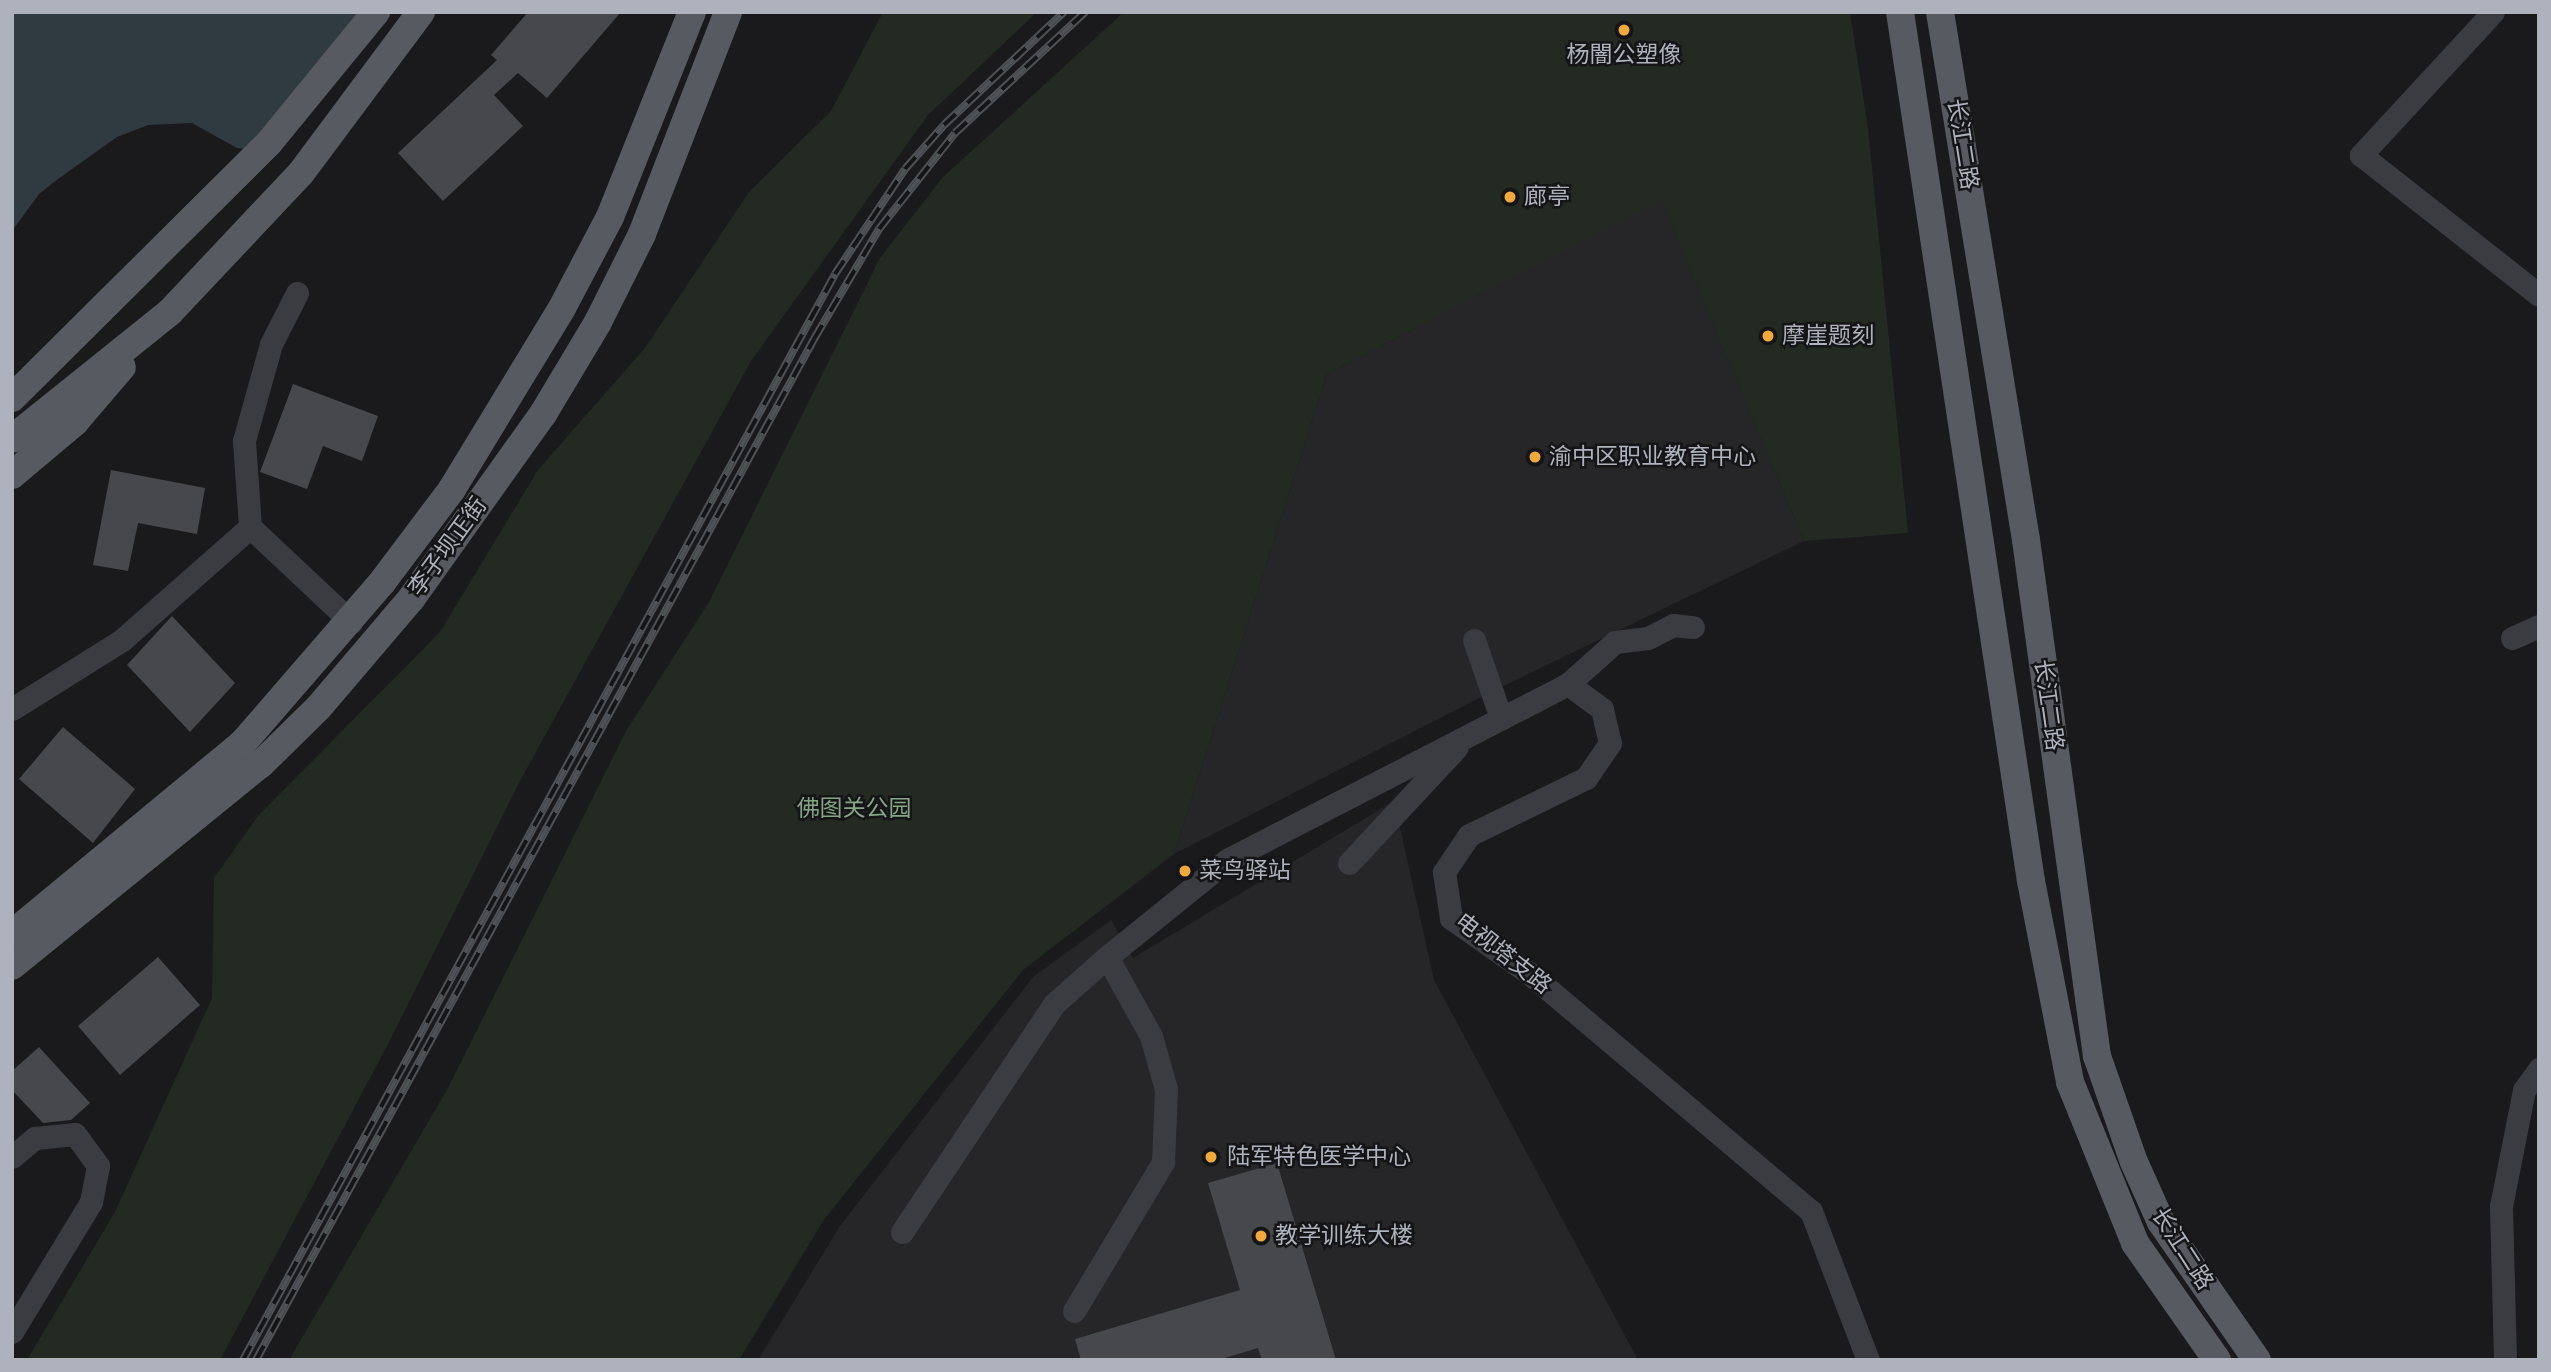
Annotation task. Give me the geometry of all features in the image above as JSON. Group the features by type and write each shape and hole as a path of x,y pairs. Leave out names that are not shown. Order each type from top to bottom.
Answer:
{"main road":[{"path":"15,396 268,144 376,12"},
{"path":"12,475 75,422 170,312 301,173 421,12"},
{"name":"李子坝正街","path":"12,934 242,744 351,622 452,489 562,308 610,217 692,12"},
{"name":"李子坝正街","path":"12,966 261,764 319,707 411,599 543,414 598,322 642,234 728,12"},
{"name":"长江二路","path":"1900,12 2031,881 2070,1082 2135,1243 2217,1360"},
{"name":"长江二路","path":"1940,12 2025,540 2097,1056 2134,1162 2161,1222 2257,1360"},
{"path":"12,439 170,312"}],"street":[{"path":"2493,12 2361,155 2539,295"},
{"path":"297,293 271,344 244,441 250,527 351,622"},
{"path":"12,709 122,640 250,527"},
{"path":"902,1232 1054,1004 1107,957 1227,860 1568,684 1615,642 1648,638 1673,625 1693,627"},
{"path":"2512,638 2539,626"},
{"path":"1474,640 1501,718"},
{"name":"电视塔支路","path":"1568,684 1602,709 1610,743 1586,778 1469,835 1444,872 1451,918 1529,973 1811,1211 1868,1360"},
{"path":"1349,863 1466,737"},
{"path":"1074,1311 1163,1162 1166,1089 1151,1035 1107,957"},
{"path":"2505,1360 2501,1206 2524,1090 2539,1069"},
{"path":"12,1157 36,1139 75,1134 98,1166 91,1202 12,1332"}],"shaded area":[{"path":"12,12 368,12 273,153 237,148 192,123 148,125 117,137 58,179 39,194 12,231"},
{"name":"渝中区职业教育中心","path":"1661,199 1804,541 1493,691 1174,854 1327,374"},
{"name":"陆军特色医学中心","path":"1394,801 1434,980 1638,1360 758,1360 840,1226 1033,977 1111,920 1133,958"}],"green space":[{"path":"883,12 1037,12 928,115 751,361 520,781 387,1046 220,1360 27,1360 115,1212 212,998 214,878 258,816 440,632 538,470 645,348 749,192 831,111"},
{"name":"佛图关公园","path":"1124,12 1850,12 1868,128 1908,533 1804,541 1661,200 1327,374 1174,854 1023,970 823,1221 739,1360 289,1360 448,1088 626,731 709,602 880,258 943,177"}],"building":[{"path":"528,12 621,12 547,98 518,73 494,95 523,126 443,201 398,153 497,60 491,55"},
{"path":"293,384 378,416 362,461 323,446 307,489 260,472"},
{"path":"111,470 205,488 197,534 138,523 128,571 93,565"},
{"path":"172,616 235,683 190,732 127,665"},
{"path":"63,727 135,789 93,843 19,779"},
{"path":"158,957 200,1005 120,1075 78,1026"},
{"path":"39,1047 90,1103 71,1120 43,1123 12,1090 12,1071"},
{"name":"教学训练大楼","path":"1277,1163 1336,1360 1262,1360 1258,1348 1218,1360 1081,1360 1075,1339 1240,1290 1208,1183"}],"railway":[{"path":"243,1360 835,274 905,169 944,125 1064,12"},
{"path":"256,1360 814,339 879,229 955,133 1085,12"}],"place":[{"name":"杨闇公塑像","path":"1624,30"},
{"name":"廊亭","path":"1510,197"},
{"name":"摩崖题刻","path":"1768,336"},
{"name":"渝中区职业教育中心","path":"1535,457"},
{"name":"菜鸟驿站","path":"1185,871"},
{"name":"陆军特色医学中心","path":"1211,1157"},
{"name":"教学训练大楼","path":"1261,1236"}]}
